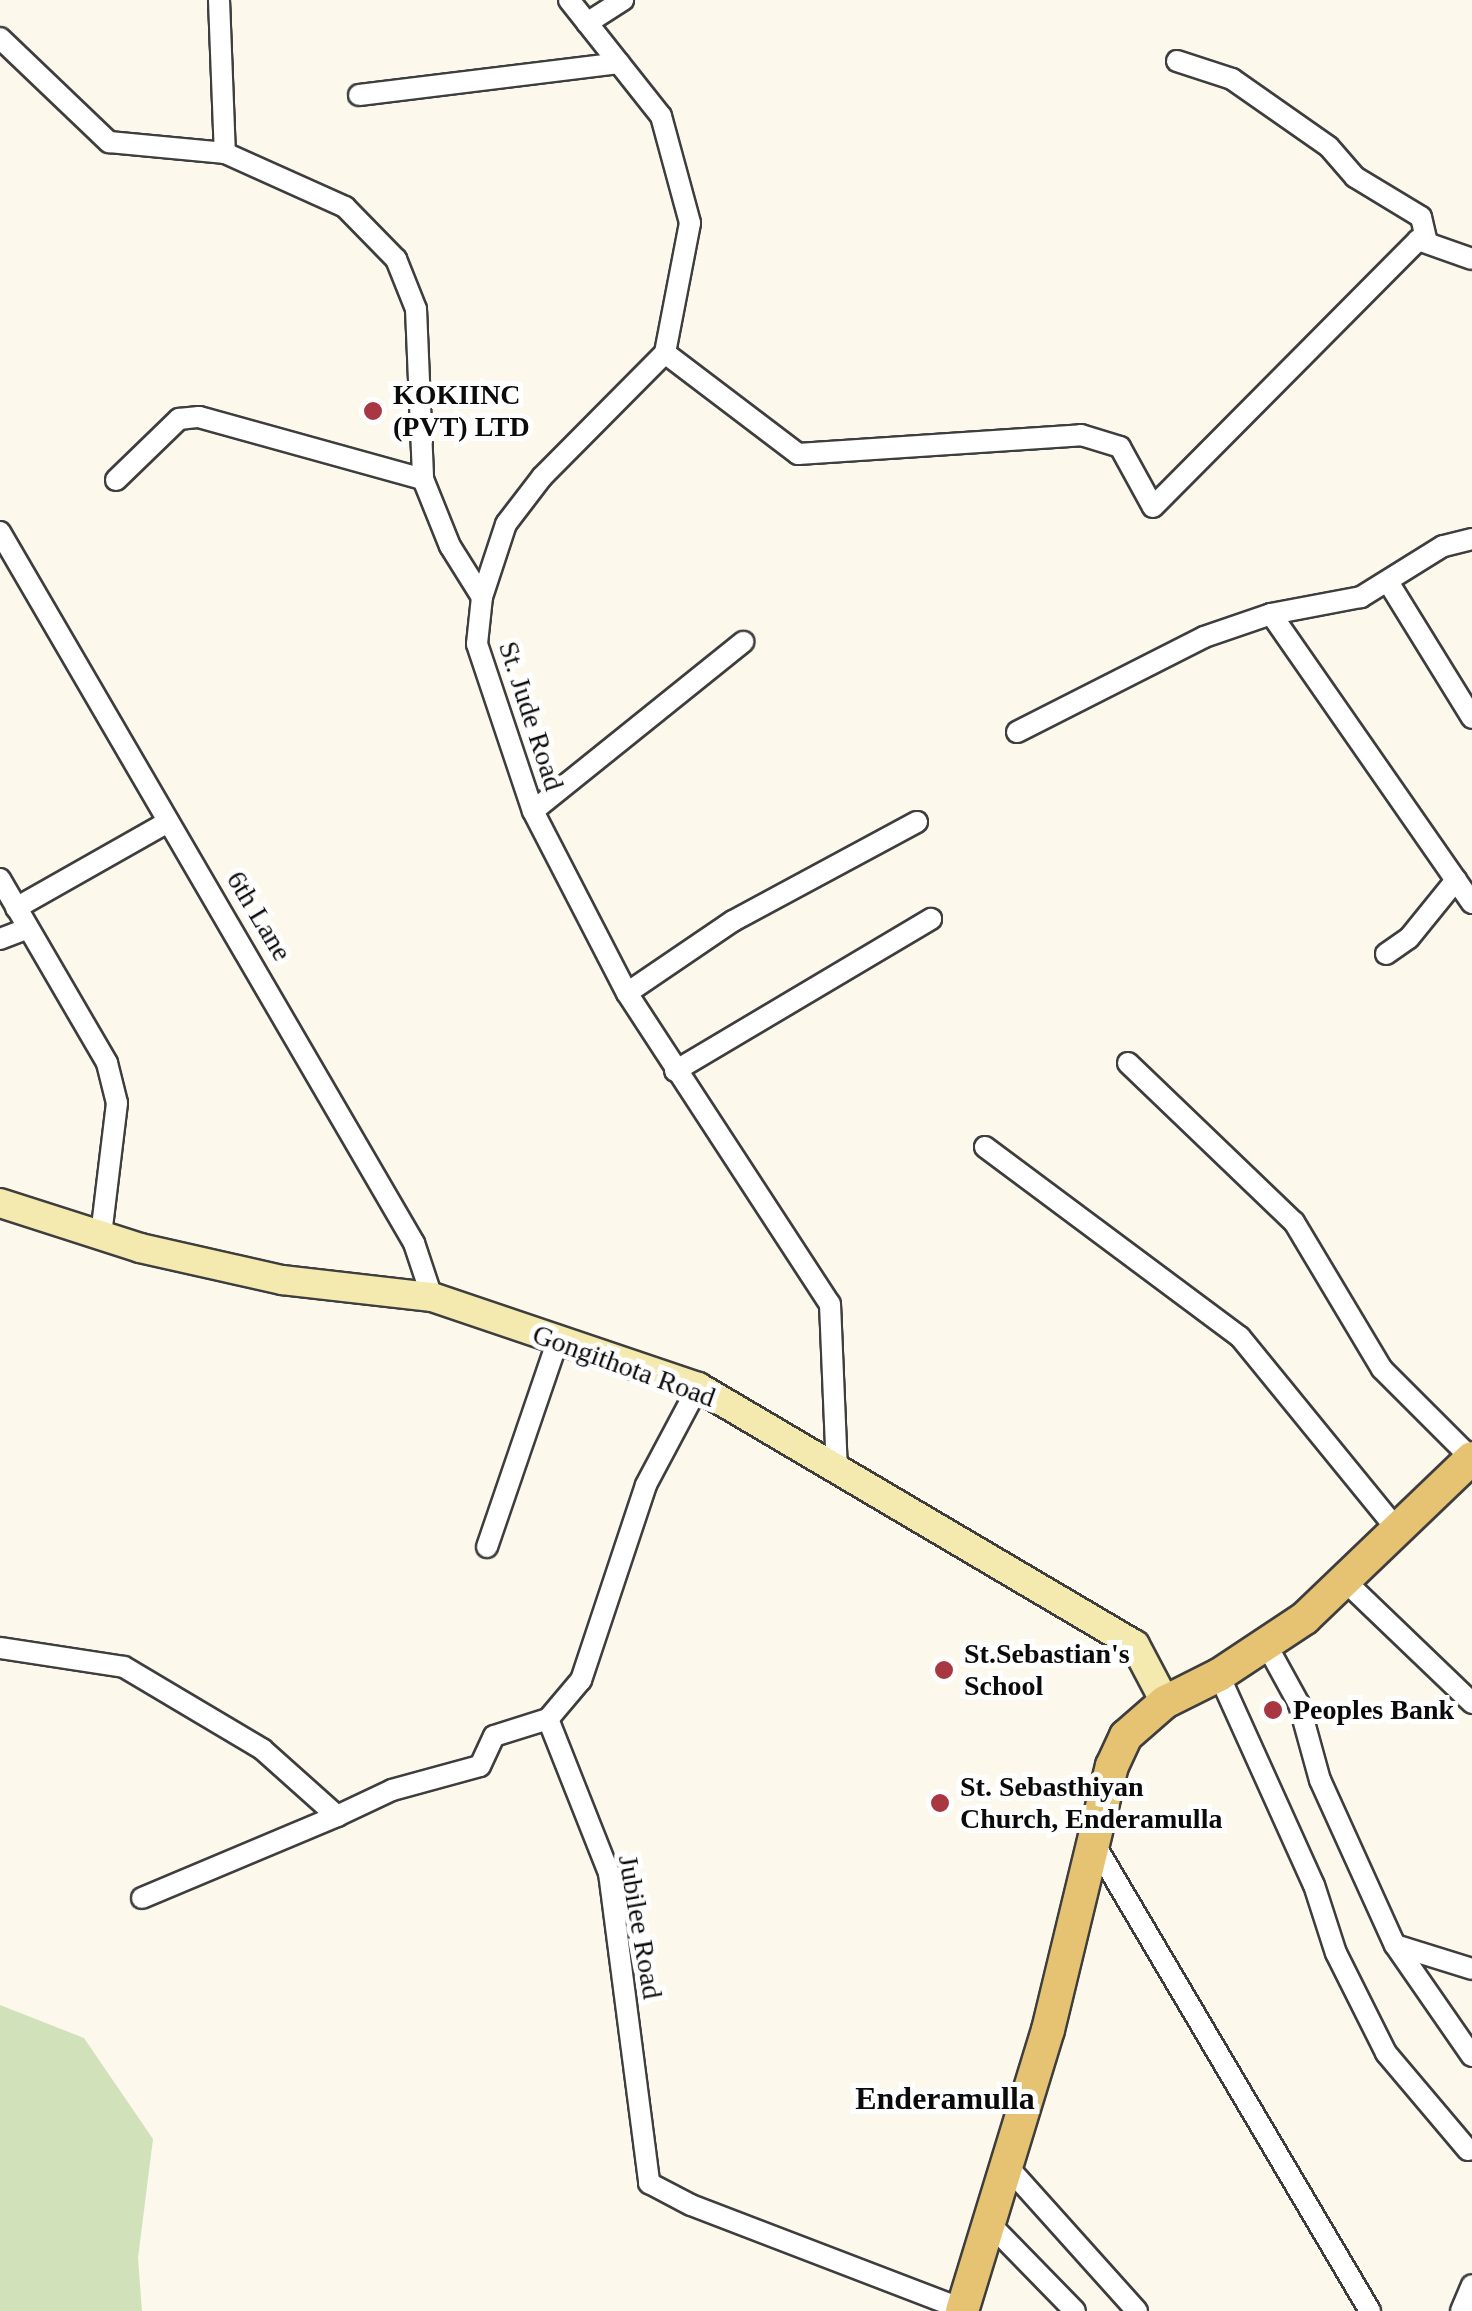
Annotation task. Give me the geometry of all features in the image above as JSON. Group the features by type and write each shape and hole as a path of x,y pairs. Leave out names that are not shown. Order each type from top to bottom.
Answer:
{"main road":[{"path":"962,2310 1095,1846 1112,1766 1126,1736 1165,1702 1219,1675 1266,1644 1346,1582 1472,1458"}],"street":[{"path":"220,0 226,154"},
{"path":"569,0 661,116 690,223 665,353 798,454 1081,435 1120,447 1153,507 1418,240 1472,259"},
{"path":"588,24 623,0"},
{"path":"0,38 109,142 226,154 345,207 396,259 416,310 423,480 450,546 482,597"},
{"path":"1178,61 1232,79 1329,147 1355,177 1420,218 1427,242"},
{"path":"360,95 619,63"},
{"name":"St. Jude Road","path":"665,353 542,476 506,524 482,597 477,644 533,811 627,993 830,1304 838,1470"},
{"path":"116,480 179,420 199,417 423,480"},
{"name":"6th Lane","path":"0,532 26,569 168,822 227,914 414,1243 432,1297"},
{"path":"1017,732 1204,636 1271,614 1361,598 1390,585 1443,546 1472,539"},
{"path":"1390,585 1472,718"},
{"path":"1271,614 1472,902"},
{"path":"533,811 743,642"},
{"path":"16,908 168,822"},
{"path":"627,993 732,921 917,822"},
{"path":"0,879 106,1062 117,1103 101,1236"},
{"path":"1386,954 1409,938 1456,880"},
{"path":"675,1072 930,919"},
{"path":"0,940 28,928"},
{"path":"1128,1063 1294,1222 1382,1368 1472,1458"},
{"path":"985,1147 1240,1337 1398,1531"},
{"name":"Gongithota Road","path":"0,1203 101,1236 282,1280 432,1297 698,1387 1135,1645 1165,1702"},
{"path":"487,1548 558,1340"},
{"path":"142,1898 392,1790 480,1766 494,1736 548,1719 582,1680 646,1485 698,1387"},
{"path":"1346,1582 1472,1703"},
{"path":"1266,1644 1299,1704 1320,1780 1395,1945 1472,2056"},
{"path":"0,1648 124,1667 262,1749 337,1816"},
{"path":"1219,1675 1314,1885 1336,1953 1386,2054 1468,2150"},
{"name":"Jubilee Road","path":"548,1719 608,1873 649,2183 691,2205 962,2310"},
{"path":"1095,1846 1370,2311"},
{"path":"1395,1945 1472,1968"},
{"path":"1006,2165 1137,2311"},
{"path":"990,2223 1075,2311"},
{"path":"1461,2311 1472,2285"}],"green space":[{"path":"0,2005 84,2038 153,2139 138,2258 142,2311 0,2311"}],"place":[{"name":"KOKIINC (PVT) LTD","path":"373,411"},
{"name":"St.Sebastian's School","path":"944,1670"},
{"name":"Peoples Bank","path":"1273,1710"},
{"name":"St. Sebasthiyan Church, Enderamulla","path":"940,1803"}],"district":[{"name":"Enderamulla","path":"945,2098"}]}
